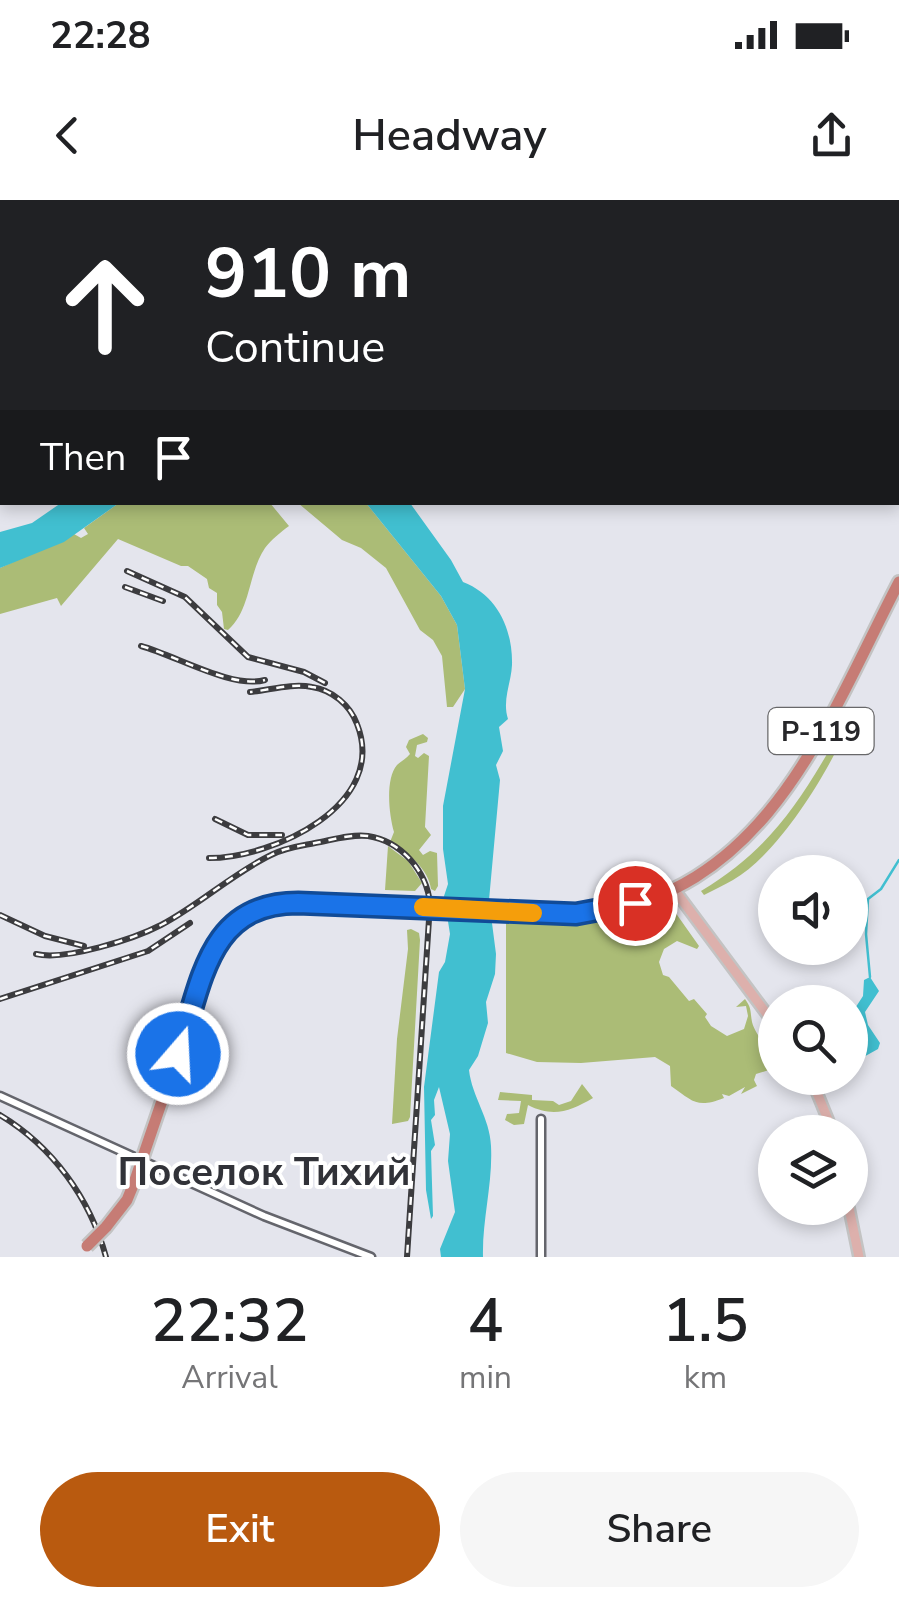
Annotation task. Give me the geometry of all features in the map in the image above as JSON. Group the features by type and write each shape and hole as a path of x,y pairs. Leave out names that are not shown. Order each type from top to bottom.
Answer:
{"highway":[{"name":"Р-119","path":"77,1257 127,1200 214,950 237,920 274,903 598,912 667,891 747,839 783,797 899,582"}],"main road":[{"path":"682,900 682,890 693,876"},
{"path":"667,891 682,900 758,1003"},
{"path":"852,1225 859,1257"}],"street":[{"path":"0,1096 264,1216 372,1257"},
{"path":"541,1119 541,1257"}],"green space":[{"path":"116,505 272,505 289,526 259,558 241,612 228,630 224,629 217,593 209,588 207,579 188,566 118,539 61,606 57,598 0,614 0,568 74,534 81,538 88,534 84,528"},
{"path":"300,505 368,505 441,596 457,625 465,689 453,707 447,707 442,656 433,640 420,630 386,568 361,548 342,540"},
{"path":"423,734 427,742 417,745 415,756 429,756 425,827 431,835 419,850 423,855 437,853 435,891 416,862 390,842 394,832 389,788 393,771 410,754 406,747 409,740"},
{"path":"841,741 809,798 780,837 764,855 758,855 758,861 749,869 704,895 701,891 744,860 778,826 834,742"},
{"path":"388,846 408,861 422,883 415,891 385,890"},
{"path":"637,909 645,919 675,912 699,946 697,949 677,941 664,949 659,962 663,975 689,1001 694,999 707,1014 711,1026 727,1036 744,1029 746,1006 736,1007 745,999 758,1035 758,1073 754,1080 757,1086 741,1094 745,1087 729,1096 722,1094 724,1098 701,1103 671,1086 670,1066 655,1057 537,1062 506,1053 506,918 573,919"},
{"path":"407,930 419,933 420,940 410,1117 408,1121 392,1124"},
{"path":"582,1084 593,1098 562,1111 528,1105 524,1124 514,1125 505,1120 507,1114 519,1113 521,1101 498,1100 500,1092 532,1095 532,1100 559,1105 571,1101"}],"water":[{"path":"58,505 116,505 64,542 0,568 0,532 32,523"},
{"path":"368,505 411,505 463,582 494,604 506,626 512,652 508,719 499,727 503,751 496,765 500,780 489,900 495,974 486,1002 488,1023 478,1056 469,1070 491,1146 483,1257 441,1257 440,1249 455,1212 448,1161 450,1134 439,1087 431,1120 435,1145 431,1151 431,1219 426,1190 424,1087 439,972 450,934 444,896 448,884 443,806 465,689 457,625 441,596"},
{"path":"870,977 879,991 868,1008 868,985 864,985"},
{"path":"868,1025 880,1043 868,1055"}],"waterway":[{"path":"870,977 868,899 881,889 899,860"}],"railway":[{"path":"127,571 185,597 248,657 304,672 325,683"},
{"path":"125,587 163,601"},
{"path":"141,646 221,676 252,682 265,680"},
{"path":"209,858 235,856 292,837 341,802 356,779 362,753 357,724 339,699 304,686 250,692"},
{"path":"215,819 248,835 282,835"},
{"path":"36,954 81,952 149,931 257,863 287,849 368,836 401,851 418,869 430,904 407,1257"},
{"path":"0,915 45,936 84,946"},
{"path":"0,999 148,951 190,923"},
{"path":"0,1115 36,1142 66,1176 90,1214 106,1257"}],"slow traffic":[{"path":"423,907 533,913"}],"district":[{"name":"Поселок Тихий","path":"264,1171"}],"route":[{"path":"178,1054 219,941 239,918 263,906 298,903 576,914 635,903"}]}
